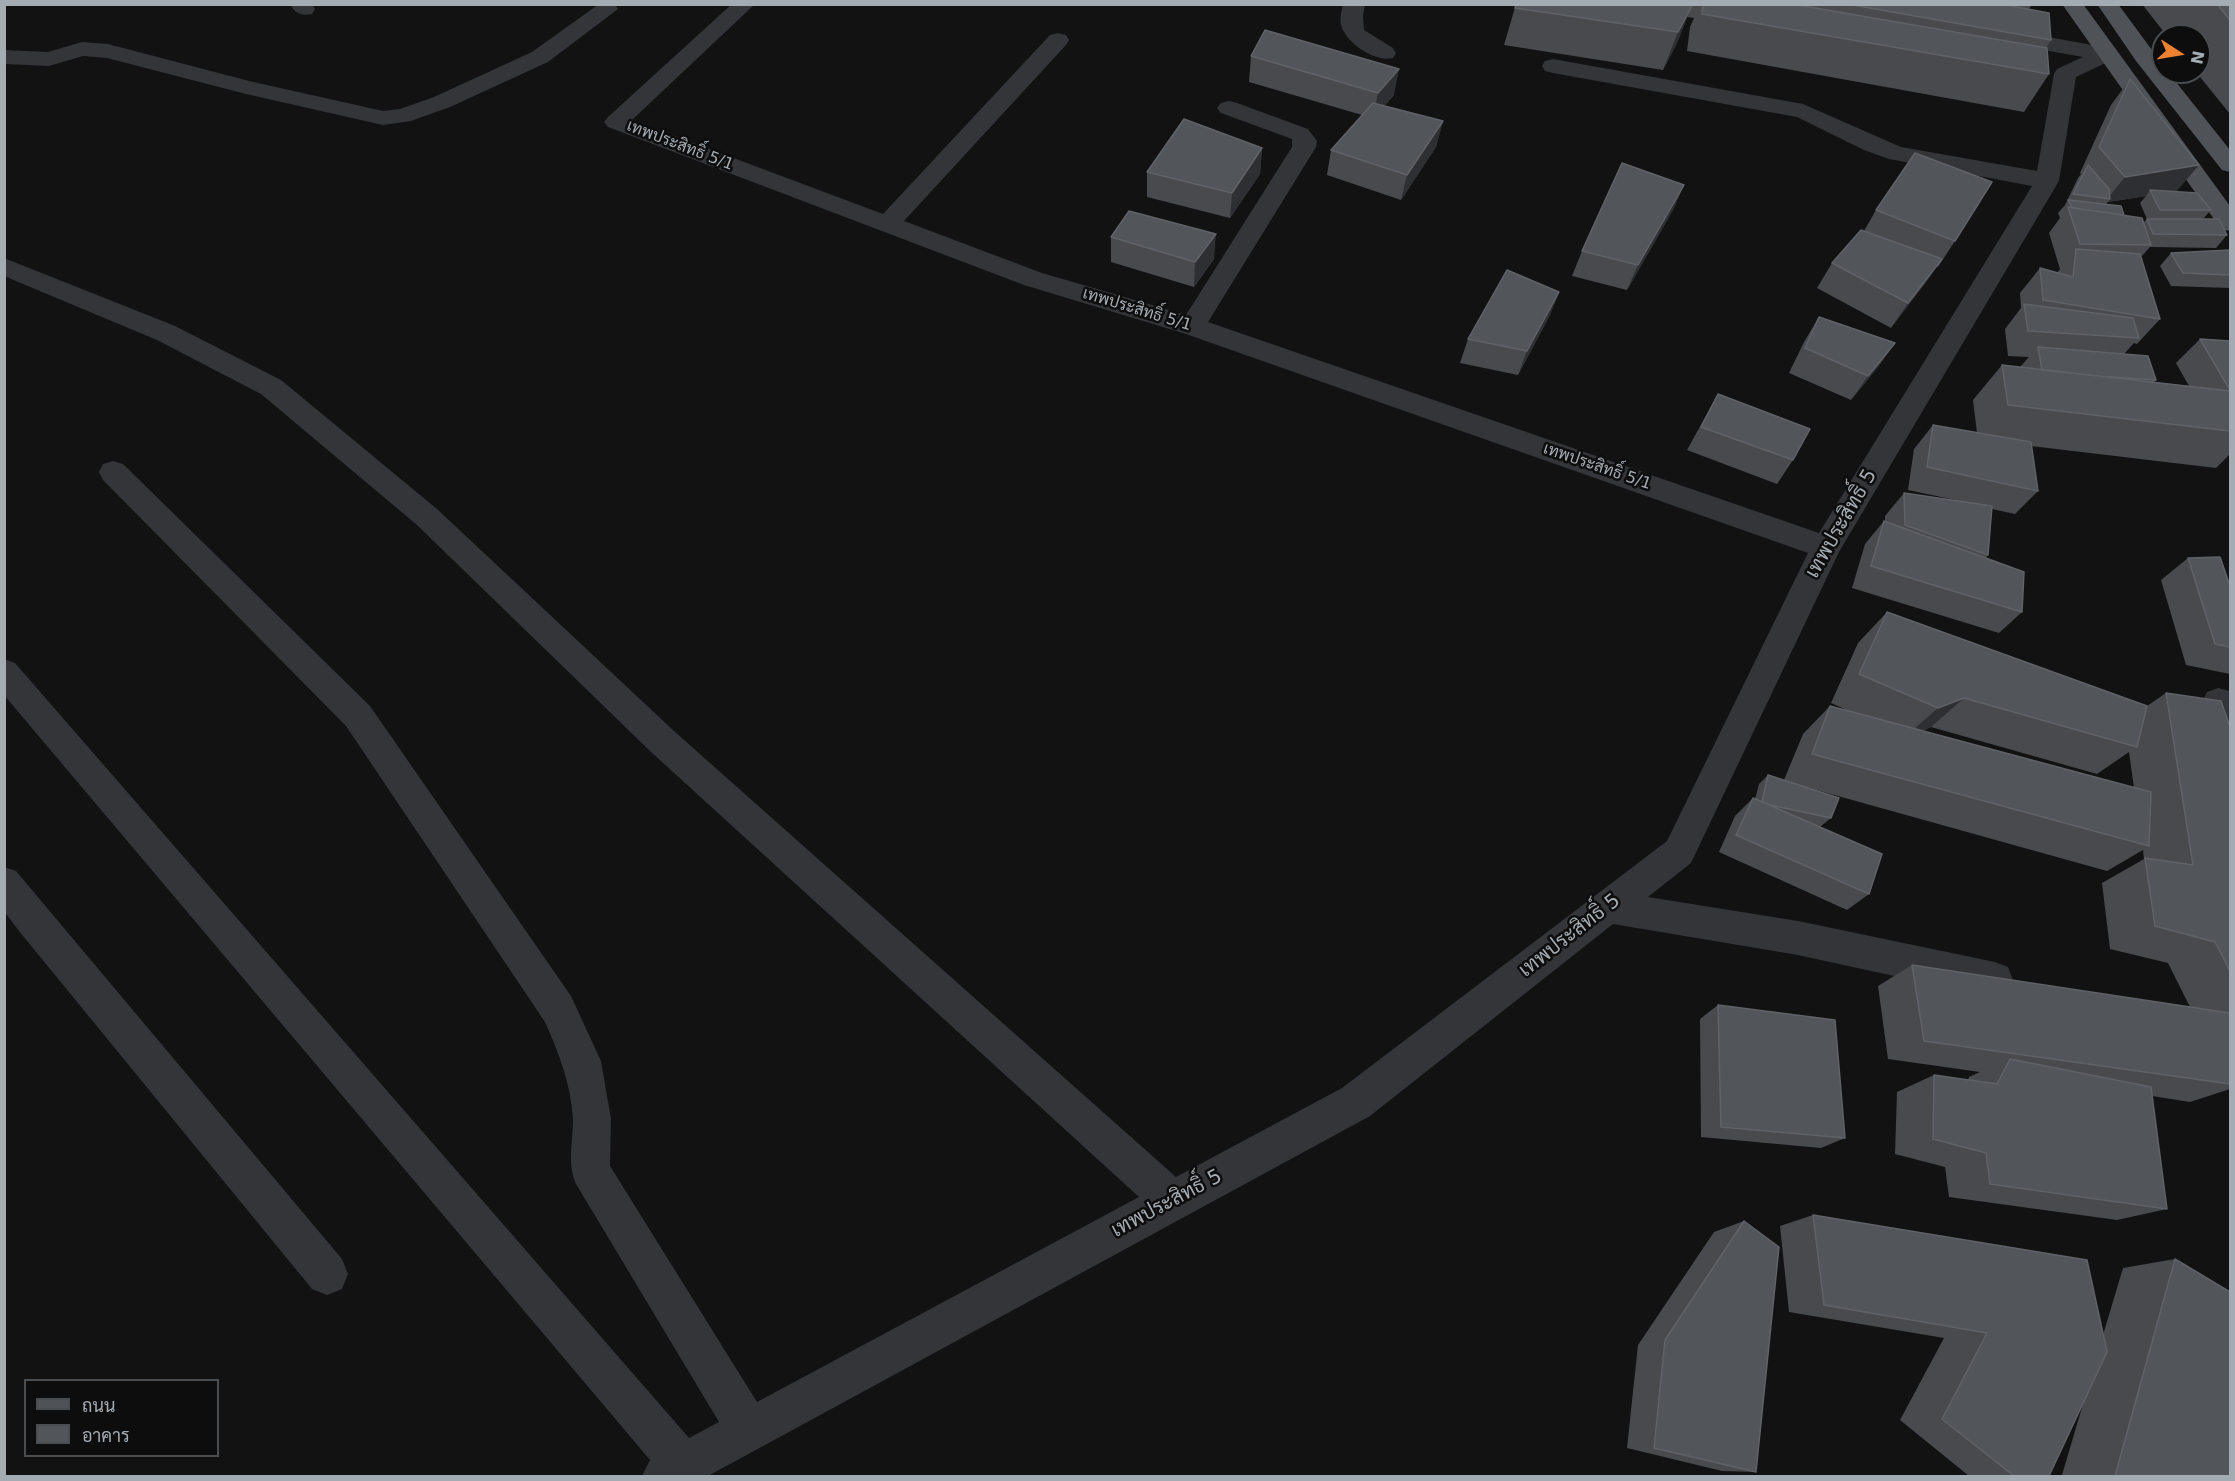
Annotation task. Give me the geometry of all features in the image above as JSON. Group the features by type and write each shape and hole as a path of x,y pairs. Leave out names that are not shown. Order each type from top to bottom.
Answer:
{"main road":[{"path":"2072,4 2230,223"},
{"path":"2108,4 2144,56 2230,165"}],"street":[{"name":"เทพประสิทธิ์ 5/1","path":"745,4 616,123 1033,279 1192,326 1826,547"},
{"path":"1353,4 1349,21 1352,30 1385,53"},
{"path":"4,57 49,59 82,49 108,51 246,87 383,118 403,116 442,102 540,57 607,9"},
{"path":"1989,33 2106,54"},
{"path":"888,224 1058,40"},
{"name":"เทพประสิทธิ์ 5","path":"674,1471 1356,1102 1679,852 1826,547 2047,181 2065,74 2106,54"},
{"path":"1552,66 1803,111 1839,126 1874,147 1897,154 2047,181"},
{"path":"1192,326 1304,147 1305,141 1300,134 1229,108"},
{"path":"4,266 166,333 272,387 427,517 662,741 1173,1201"},
{"path":"114,472 358,716 558,1009 582,1061 592,1119 590,1170 749,1430"},
{"path":"4,672 674,1471"},
{"path":"2230,705 2218,702 2230,726"},
{"path":"4,883 327,1274"},
{"path":"1608,907 1798,938 2028,987"}],"building":[{"path":"1516,4 1685,4 1692,6 1678,32 1515,8"},
{"path":"1703,4 1792,4 2047,48 2049,74 1702,14"},
{"path":"1847,4 2000,4 2049,13 2051,40"},
{"path":"2217,4 2230,4 2230,20"},
{"path":"1265,30 1399,69 1378,93 1251,56"},
{"path":"2130,79 2199,165 2125,177 2099,147"},
{"path":"1373,103 1443,121 1407,175 1331,150"},
{"path":"1184,119 1262,148 1232,193 1147,172"},
{"path":"1915,153 1992,182 1955,241 1876,210"},
{"path":"1622,163 1684,185 1638,265 1582,251"},
{"path":"2088,165 2109,189 2110,199 2073,194"},
{"path":"2150,190 2197,193 2211,210 2160,210"},
{"path":"2068,200 2121,206 2124,215 2072,208"},
{"path":"2068,207 2142,218 2151,245 2080,244"},
{"path":"1129,211 1216,234 1195,262 1111,237"},
{"path":"2147,219 2219,219 2227,235 2153,234"},
{"path":"1861,230 1942,259 1908,303 1832,263"},
{"path":"2076,249 2140,254 2160,319 2043,300 2040,268 2073,277"},
{"path":"2230,250 2230,275 2183,273 2171,253"},
{"path":"1507,270 1559,292 1527,351 1468,339"},
{"path":"2024,304 2133,318 2139,338 2028,331"},
{"path":"1819,317 1895,343 1868,376 1805,348"},
{"path":"2200,339 2230,341 2230,390"},
{"path":"2038,347 2148,356 2156,380 2042,370"},
{"path":"2002,365 2230,391 2230,431 2008,405"},
{"path":"1718,394 1810,429 1793,460 1701,427"},
{"path":"1933,425 2031,442 2038,491 1927,467"},
{"path":"1904,493 1992,506 1988,555 1905,525"},
{"path":"1884,521 2024,572 2022,612 1871,566"},
{"path":"2220,557 2230,586 2230,647 2215,644 2188,558"},
{"path":"1887,612 2147,706 2137,747 1964,698 1938,708 1859,674"},
{"path":"2166,693 2221,701 2230,727 2230,971 2215,942 2155,926 2145,858 2193,865"},
{"path":"1830,706 2151,792 2149,846 1812,754"},
{"path":"1768,775 1839,798 1831,818 1762,802"},
{"path":"1753,798 1882,854 1869,894 1736,835"},
{"path":"1912,965 2230,1013 2230,1084 1924,1041"},
{"path":"1718,1005 1835,1020 1845,1138 1721,1127"},
{"path":"2010,1059 2151,1087 2167,1209 1990,1184 1986,1153 1933,1139 1934,1075 1997,1084"},
{"path":"1813,1215 2087,1260 2107,1352 2049,1476 2014,1476 1942,1419 1987,1333 1824,1305"},
{"path":"1744,1221 1779,1247 1756,1472 1654,1448 1665,1340"},
{"path":"2175,1259 2230,1292 2230,1476 2115,1476"}]}
